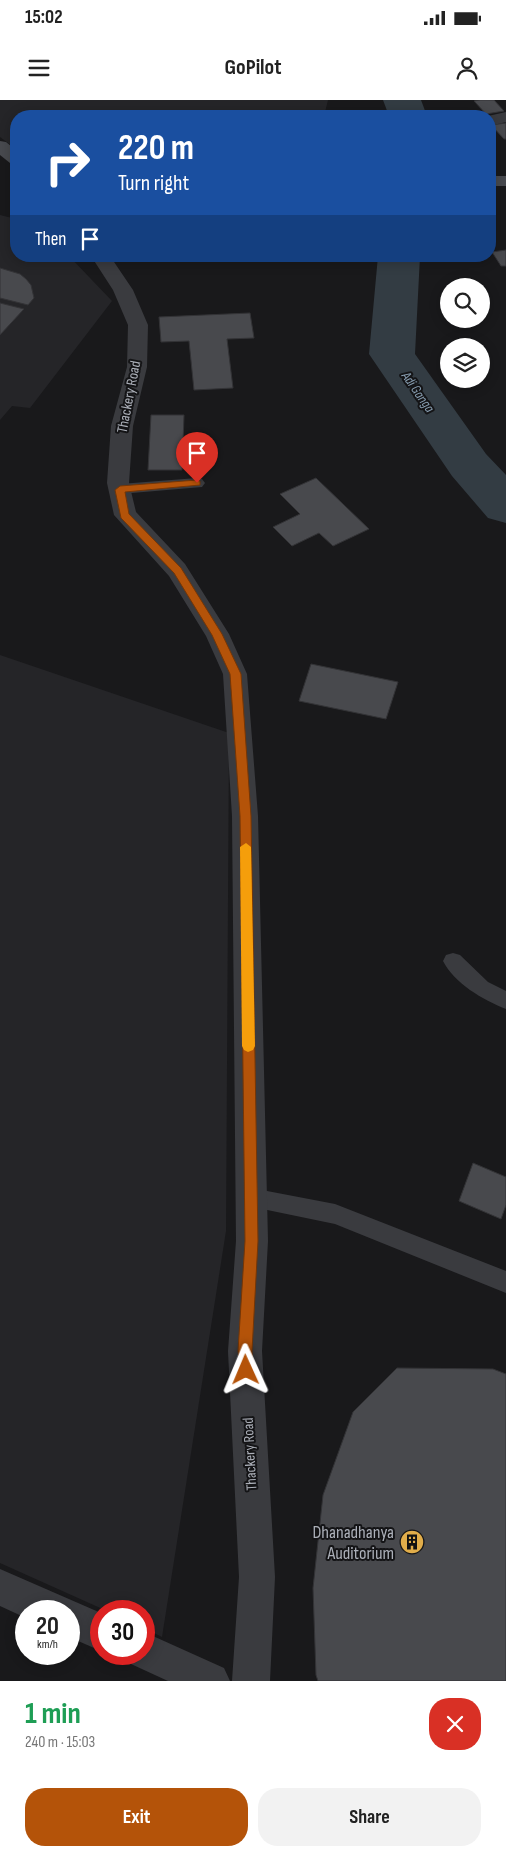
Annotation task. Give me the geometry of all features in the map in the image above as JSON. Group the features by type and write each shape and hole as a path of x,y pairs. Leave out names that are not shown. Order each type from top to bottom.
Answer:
{"main road":[{"path":"0,146 10,154"}],"street":[{"name":"Thackery Road","path":"104,262 123,290 138,325 137,367 122,426 118,483 125,515 177,570 217,634 236,674 245,816 252,1241 245,1351 257,1577 251,1681"},
{"path":"0,1587 29,1600"},
{"path":"155,1656 211,1681"}],"lane":[{"path":"120,490 197,483"},
{"path":"453,961 481,988 506,1000"},
{"path":"251,1198 335,1214 506,1282"}],"shaded area":[{"path":"0,100 328,100 326,110 10,110 10,144 0,137"},
{"path":"0,215 10,218 10,262 75,262 112,301 30,408 12,406 0,420"},
{"path":"0,655 229,733 226,1231 162,1637 155,1634 155,1600 90,1600 90,1603 0,1563"}],"building":[{"path":"494,100 504,111 496,112 496,110 482,110 474,101"},
{"path":"506,123 506,139 496,130 496,124"},
{"path":"506,250 506,266 501,266 496,258 496,251"},
{"path":"0,268 20,274 31,285 34,298 28,305 0,298"},
{"path":"0,303 24,309 0,335"},
{"path":"250,313 254,338 227,339 233,388 194,390 189,341 161,342 159,317"},
{"path":"151,415 184,415 182,470 148,470"},
{"path":"316,478 369,529 333,546 319,533 292,546 273,527 300,514 280,494"},
{"path":"311,664 398,682 386,719 299,701"},
{"path":"473,1163 506,1177 506,1205 501,1219 459,1201"},
{"name":"Dhanadhanya Auditorium","path":"397,1368 493,1369 506,1374 506,1681 318,1681 316,1675 313,1588 323,1495 353,1412"}],"waterway":[{"name":"Adi Ganga","path":"402,100 406,110"},
{"name":"Adi Ganga","path":"399,262 392,354 469,465 506,506"}],"slow traffic":[{"path":"246,847 248,1046"}],"place":[{"name":"Dhanadhanya Auditorium","path":"412,1542"}],"route":[{"path":"197,483 120,490 125,515 177,570 217,634 236,674 245,816 252,1241 245,1351 246,1370"}]}
